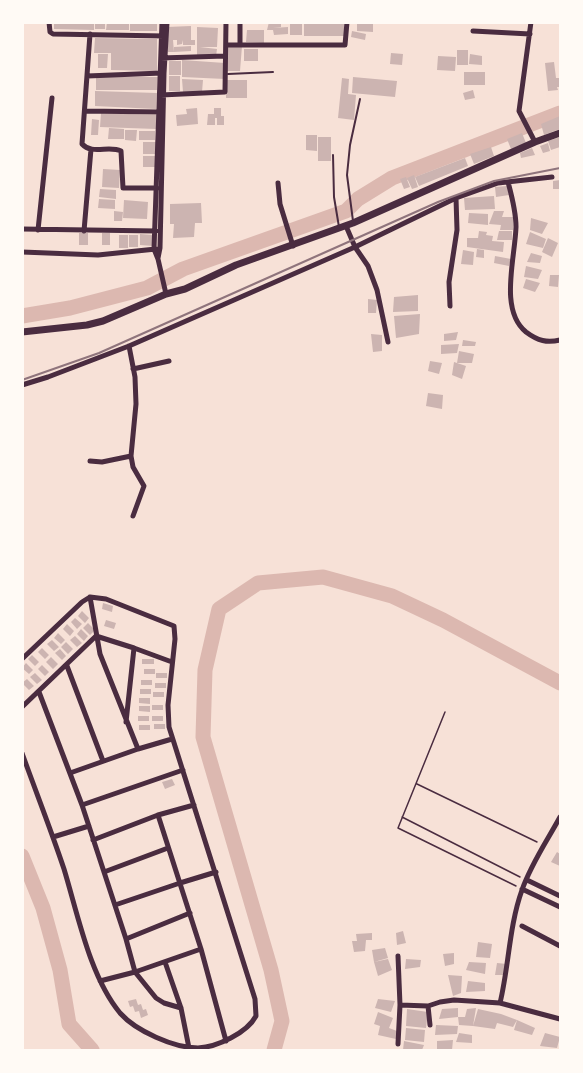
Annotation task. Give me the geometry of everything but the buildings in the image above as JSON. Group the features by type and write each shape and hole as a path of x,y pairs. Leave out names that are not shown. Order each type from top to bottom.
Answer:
{"main road":[{"path":"22,332 87,325 128,311 165,292 185,289 236,266 346,226 534,140 561,132"}],"street":[{"path":"49,22 51,33 164,36"},
{"path":"162,22 164,36"},
{"path":"165,292 158,259 157,231 161,73 167,22"},
{"path":"160,95 223,93 225,91 226,22"},
{"path":"240,22 240,45"},
{"path":"226,45 345,45 346,22"},
{"path":"531,22 519,111 534,140"},
{"path":"473,31 530,34"},
{"path":"90,34 82,144 91,149 121,151 123,188 159,188"},
{"path":"162,58 225,56"},
{"path":"87,76 161,73"},
{"path":"38,230 52,98"},
{"path":"86,111 161,112"},
{"path":"84,231 91,149"},
{"path":"22,385 129,346 355,247 456,198 498,183 552,177"},
{"path":"508,182 516,210 511,301 513,317 520,327 534,338 545,342 561,340"},
{"path":"278,183 280,204 293,246"},
{"path":"450,306 449,282 457,230 456,198"},
{"path":"346,226 355,247 368,266 377,291 388,342"},
{"path":"22,229 157,231"},
{"path":"22,252 98,255 157,249"},
{"path":"129,346 136,404 131,456 133,467 144,486 133,516"},
{"path":"133,369 169,361"},
{"path":"90,461 102,462 131,456"},
{"path":"90,597 100,654 138,749"},
{"path":"22,659 90,597 106,599 174,626 176,639 168,705 169,727 257,1009 253,1021 226,1041 206,1047 189,1048 153,1036 133,1025 121,1014 100,981 53,837 22,753"},
{"path":"96,636 172,662"},
{"path":"22,707 96,636"},
{"path":"126,722 134,648"},
{"path":"67,666 103,761"},
{"path":"39,692 82,805 135,972 156,998 180,1008"},
{"path":"70,773 172,739"},
{"path":"82,805 183,770"},
{"path":"93,840 158,815 194,805"},
{"path":"158,815 201,949 226,1041"},
{"path":"500,1003 511,936 522,889 536,858 561,817"},
{"path":"53,837 88,826"},
{"path":"104,872 168,848"},
{"path":"115,905 216,873"},
{"path":"527,880 561,896"},
{"path":"522,889 561,907"},
{"path":"126,939 190,913"},
{"path":"522,926 561,945"},
{"path":"100,981 135,972 201,949"},
{"path":"398,956 400,1005 398,1044"},
{"path":"165,962 180,1008 189,1048"},
{"path":"400,1005 428,1006 454,1000 500,1003 561,1019"},
{"path":"428,1006 430,1025"}],"lane":[{"path":"225,74 273,72"},
{"path":"333,155 333,197 338,219 346,226 354,213 347,175 350,145 360,99"}],"path":[{"path":"445,712 398,828 522,889"},
{"path":"416,784 544,845"},
{"path":"402,817 527,880"}],"waterway":[{"path":"22,316 70,308 147,288 183,269 346,211 358,199 392,178 560,113"},
{"path":"274,1050 282,1021 271,970 203,737 205,670 219,609 258,583 323,577 392,596 443,620 560,683"},
{"path":"22,856 43,908 60,970 69,1024 92,1050"}],"railway":[{"path":"22,380 99,353 438,202 494,181 560,168"}]}
